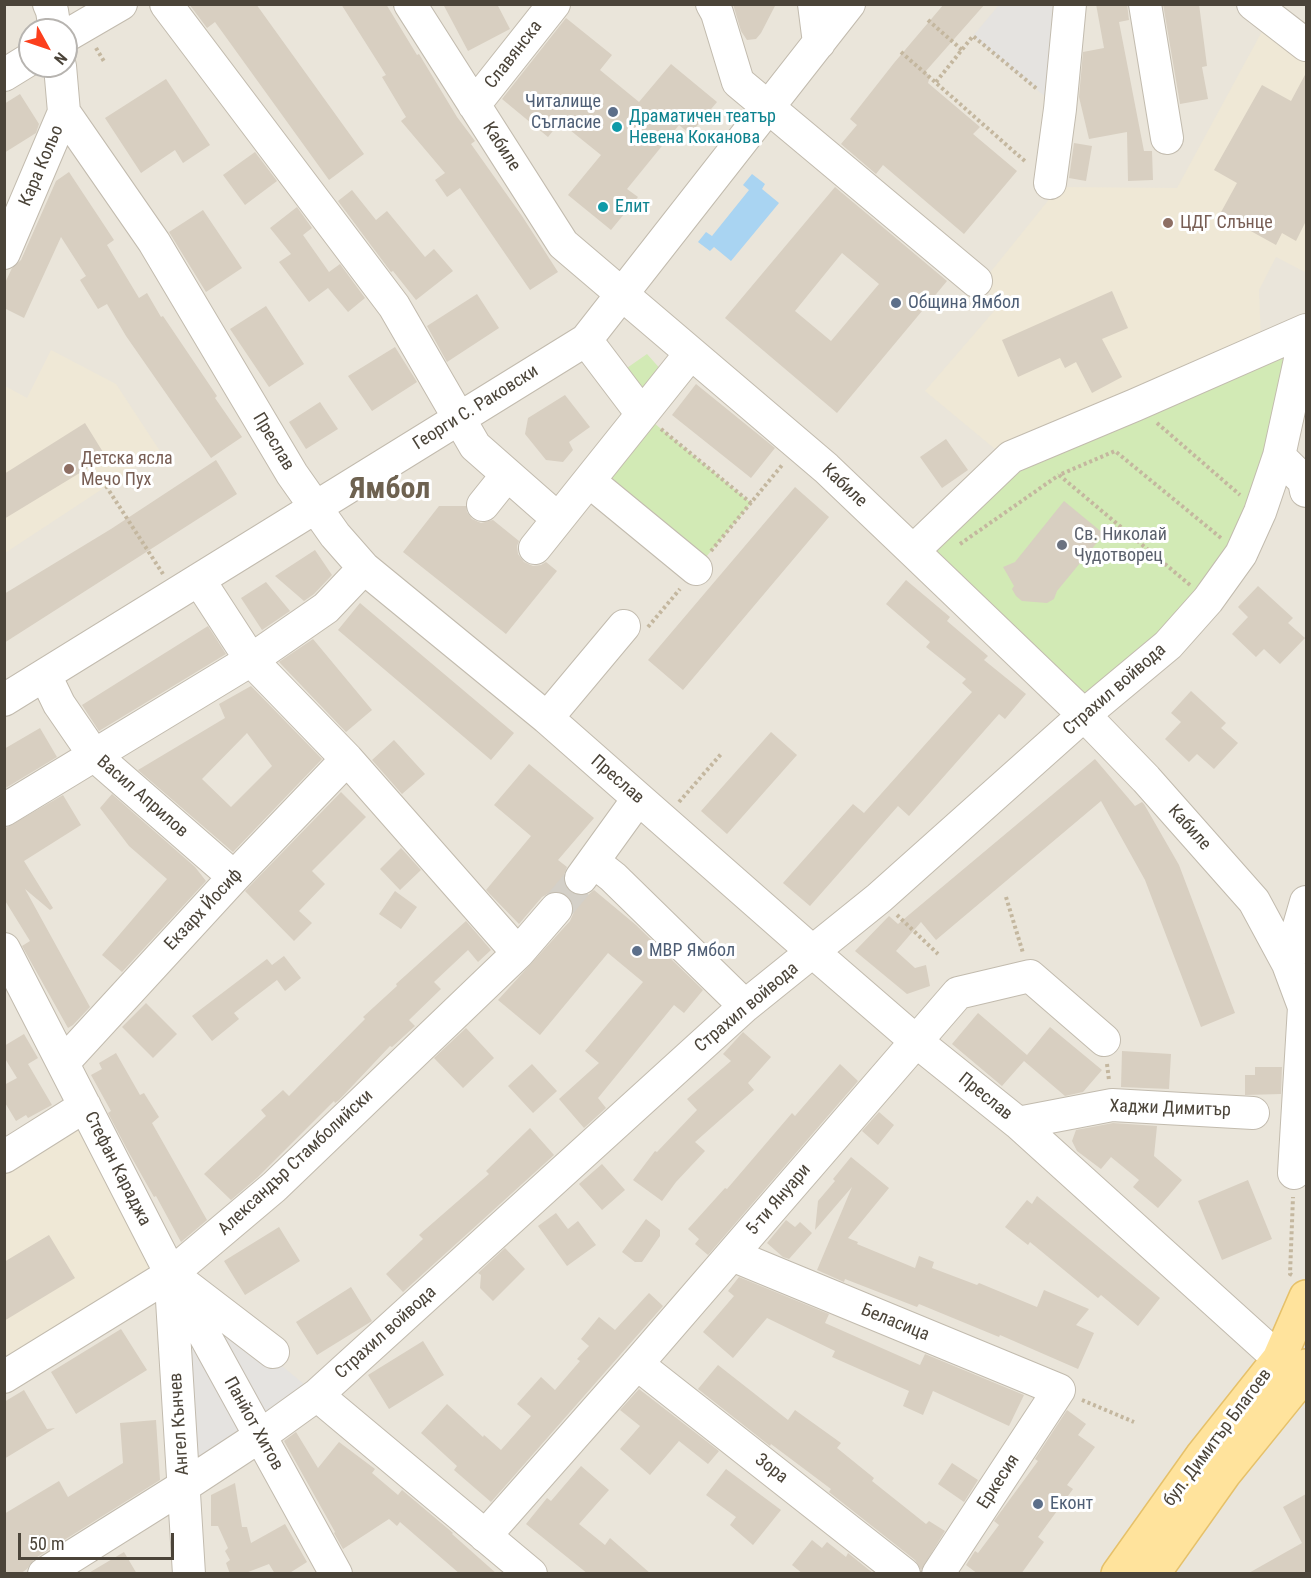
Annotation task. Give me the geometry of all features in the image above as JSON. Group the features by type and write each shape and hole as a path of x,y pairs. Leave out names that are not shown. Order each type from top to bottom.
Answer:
{"main road":[{"name":"бул. Димитър Благоев","path":"1153,1574 1298,1374 1302,1288"},
{"name":"бул. Димитър Благоев","path":"1118,1574 1202,1456 1298,1374"}],"street":[{"path":"78,29 121,4"},
{"path":"166,4 394,306 475,446 558,519"},
{"name":"Кабиле","path":"410,4 563,244 826,468 914,551 1084,715 1146,779 1254,901 1288,964 1304,1007 1294,1173"},
{"name":"Славянска","path":"474,105 554,4"},
{"path":"814,4 819,43"},
{"name":"Георги С. Раковски","path":"4,700 586,340 849,4"},
{"path":"1050,183 1070,4"},
{"path":"1145,4 1167,138"},
{"path":"1253,4 1306,45"},
{"path":"714,9 738,82 976,281"},
{"path":"4,75 18,66"},
{"name":"Преслав","path":"61,78 64,112 154,242 292,474 335,535 364,568 547,718 917,1042 1018,1123 1298,1374"},
{"name":"Кара Кольо","path":"4,253 64,112"},
{"path":"914,551 1011,457 1306,331"},
{"name":"Страхил войвода","path":"44,1574 260,1436 316,1395 745,1006 879,898 1084,715 1168,645 1208,600 1241,554 1260,512 1279,456 1306,331"},
{"path":"586,340 642,414"},
{"path":"535,549 691,353"},
{"path":"1279,456 1304,481 1306,491"},
{"path":"483,505 507,475"},
{"path":"589,481 696,569"},
{"path":"4,810 251,660 326,608 364,568"},
{"path":"188,587 218,608 251,660 347,759 518,953"},
{"path":"547,718 624,626"},
{"name":"Васил Априлов","path":"45,675 59,704 94,755 234,878"},
{"name":"Екзарх Йосиф","path":"63,1063 347,759"},
{"path":"638,799 587,870 613,877 745,1006"},
{"path":"1288,964 1306,902"},
{"name":"Александър Стамболийски","path":"4,1377 171,1274 274,1187 518,953 556,909"},
{"name":"Стефан Караджа","path":"4,949 171,1274 273,1352"},
{"path":"1030,976 1104,1040"},
{"name":"5-ти Януари","path":"485,1536 638,1364 958,993 1030,976"},
{"name":"Хаджи Димитър","path":"1018,1123 1112,1105 1253,1113"},
{"path":"4,1157 85,1106"},
{"name":"Беласица","path":"732,1255 1059,1390"},
{"name":"Панйот Хитов","path":"171,1274 336,1574"},
{"name":"Ангел Кънчев","path":"171,1274 189,1574"},
{"name":"Зора","path":"638,1364 904,1574"},
{"name":"Еркесия","path":"938,1574 1059,1390"},
{"path":"316,1395 531,1574"}],"path":[{"path":"928,20 962,50"},
{"path":"936,82 973,36 1060,109"},
{"path":"901,52 1050,183"},
{"path":"1136,405 1260,512"},
{"path":"642,414 751,503"},
{"path":"952,549 1059,475 1115,451 1241,554"},
{"path":"1059,475 1208,600"},
{"path":"106,486 188,587"},
{"path":"664,820 722,753"},
{"path":"1006,897 1030,976"},
{"path":"879,898 938,954"},
{"path":"1104,1040 1112,1105"},
{"path":"1294,1173 1290,1274 1302,1288"},
{"path":"1059,1390 1134,1422"}],"shaded area":[{"path":"5,5 1306,5 1306,1573 5,1573"},
{"path":"999,5 1070,5 1060,109 973,36"},
{"name":"ЦДГ Слънце","path":"1266,24 1306,54 1305,272 1276,257 1259,290 1261,341 1001,454 925,391 1001,303 980,285 1059,187 1177,188"},
{"name":"Детска ясла Мечо Пух","path":"51,350 116,384 160,451 5,553 5,386 27,398"},
{"path":"85,1106 171,1274 5,1377 5,1157"},
{"path":"171,1274 317,1395 184,1486"}],"green space":[{"path":"1306,330 1241,554 1084,715 913,551 1011,457"},
{"path":"647,354 670,380 643,414 751,503 696,569 589,481 642,414 614,377"}],"water":[{"path":"752,174 765,184 762,189 779,203 731,261 714,247 710,251 698,242 706,232 712,236 749,190 743,185"}],"building":[{"path":"189,4 256,4 364,154 329,180 215,22 207,28"},
{"path":"341,4 386,4 457,117 475,141 471,144 558,272 530,290 460,188 447,197 435,180 445,173 401,121 406,117 382,77 386,75"},
{"path":"443,4 497,4 510,29 468,51"},
{"path":"733,4 776,4 761,33 756,39 747,40 741,31"},
{"path":"944,4 985,4 925,72 930,76 928,83 980,127 973,134 1017,171 964,234 883,165 876,174 841,144 857,125 850,119"},
{"path":"1096,4 1127,4 1129,20 1119,22 1144,151 1152,151 1153,180 1128,181 1127,132 1089,139 1079,97 1083,52 1104,48"},
{"path":"1163,4 1199,4 1207,66 1202,67 1208,99 1180,104"},
{"name":"Читалище Съгласие","path":"566,18 612,55 600,70 639,102 671,64 717,102 690,134 679,125 627,189 638,197 611,230 568,195 601,155 560,122 548,137 502,99"},
{"path":"1306,73 1306,221 1296,241 1282,233 1276,245 1220,214 1237,183 1214,170 1262,85 1291,101"},
{"path":"166,79 210,145 183,163 175,150 141,173 105,118"},
{"path":"20,94 39,124 36,133 4,153 4,104"},
{"path":"1074,143 1092,146 1086,181 1069,178"},
{"path":"255,152 277,181 245,205 223,175"},
{"path":"69,172 114,240 107,245 139,298 147,293 242,437 211,458 126,336 107,304 98,309 80,280 86,276 61,237 24,318 4,308 4,285 12,268 21,260 56,181"},
{"name":"Община Ямбол","path":"835,187 947,281 837,413 725,318","holes":["842,253 879,284 831,341 795,311"]},
{"path":"352,190 376,220 387,211 425,257 434,249 453,271 416,300 393,271 391,272 338,201"},
{"path":"297,207 312,228 303,235 329,272 340,264 365,298 348,312 328,288 309,302 279,262 291,254 270,228"},
{"path":"203,210 242,268 206,292 169,232"},
{"path":"1112,291 1128,328 1102,339 1122,377 1092,393 1076,362 1065,368 1060,358 1018,377 1002,340"},
{"path":"477,294 499,328 447,362 427,326"},
{"path":"266,306 304,364 269,387 230,329"},
{"path":"395,347 417,382 372,411 348,376"},
{"path":"696,384 775,448 751,478 672,415"},
{"path":"565,395 590,427 569,442 573,450 563,462 546,460 525,434 528,418"},
{"path":"320,402 338,429 306,449 289,422"},
{"path":"85,423 106,457 4,519 4,474"},
{"path":"946,439 968,470 942,488 920,457"},
{"path":"216,460 237,494 4,643 4,594 111,529"},
{"path":"795,487 829,517 683,690 648,660"},
{"name":"Св. Николай Чудотворец","path":"1064,501 1104,534 1057,591 1054,599 1047,603 1022,601 1012,589 1014,586 1003,567 1015,562"},
{"path":"439,506 466,506 472,519 481,523 493,520 519,541 518,554 524,562 533,566 546,562 557,571 506,634 403,552"},
{"path":"315,550 332,575 304,601 275,576"},
{"path":"906,580 950,617 947,621 988,656 984,660 1026,694 1005,719 999,714 909,816 898,806 810,906 783,883 853,804 864,813 972,692 962,683 966,679 926,647 930,642 886,604"},
{"path":"266,582 290,611 262,630 241,598"},
{"path":"1258,586 1293,618 1288,623 1305,638 1280,664 1264,649 1256,657 1232,634 1248,617 1238,607"},
{"path":"360,603 514,733 491,760 338,630"},
{"path":"208,626 226,654 99,731 82,705"},
{"path":"313,639 372,710 346,732 279,662"},
{"path":"251,686 322,759 233,852 138,770 225,718 219,704","holes":["247,733 272,766 231,807 202,779"]},
{"path":"1191,691 1226,723 1221,728 1238,743 1214,769 1197,754 1189,762 1165,739 1181,722 1171,713"},
{"path":"40,728 57,757 4,789 4,749"},
{"path":"771,732 797,755 727,834 701,811"},
{"path":"394,740 425,774 402,794 372,760"},
{"path":"1095,759 1135,806 1142,802 1144,804 1179,865 1235,1013 1201,1027 1145,880 1101,801 936,940 921,922 896,951 915,968 926,965 930,986 907,994 855,951 889,916 898,924"},
{"name":"МВР Ямбол","path":"529,764 594,818 558,860 567,867 563,877 565,886 570,892 579,896 588,895 594,890 636,925 703,990 684,1013 674,1005 598,1098 606,1108 584,1128 559,1099 599,1063 585,1051 643,982 608,953 540,1035 498,1000 570,921 574,912 573,903 567,895 559,891 551,892 542,897 519,924 486,890 531,836 494,805"},
{"path":"341,792 366,817 312,871 325,884 299,911 312,923 294,941 245,891"},
{"path":"112,794 195,867 206,881 122,972 102,955 167,879 129,846 100,808"},
{"path":"63,795 81,825 24,861 53,908 50,910 25,889 90,1007 68,1028 22,946 30,941 4,899 4,829"},
{"path":"401,848 421,870 400,890 380,869"},
{"path":"395,891 417,907 401,929 379,914"},
{"path":"466,921 491,950 478,962 468,950 434,982 441,989 409,1020 415,1026 392,1047 390,1046 339,1100 335,1103 334,1101 258,1177 231,1200 204,1174 266,1116 261,1110 283,1090 289,1096 365,1019 363,1017 397,986 396,984"},
{"path":"284,956 301,978 285,991 277,980 234,1013 239,1019 212,1041 192,1016 267,959 272,965"},
{"path":"146,1003 177,1034 153,1058 122,1027"},
{"path":"978,1013 1027,1055 1050,1027 1102,1070 1083,1092 1065,1096 1024,1061 1002,1086 952,1044"},
{"path":"466,1028 494,1058 463,1088 434,1058"},
{"path":"743,1032 771,1057 748,1083 754,1090 695,1142 705,1151 662,1201 633,1180 655,1151 657,1152 697,1110 687,1099 731,1061 723,1054"},
{"path":"24,1034 38,1058 28,1064 52,1105 28,1118 26,1115 16,1121 4,1101 4,1085 17,1078 4,1057 4,1046"},
{"path":"1122,1051 1171,1054 1169,1089 1121,1087"},
{"path":"116,1053 140,1095 144,1093 159,1117 152,1123 207,1220 181,1242 128,1151 108,1113 111,1111 91,1075 102,1069 99,1063"},
{"path":"532,1064 557,1091 533,1113 508,1086"},
{"path":"840,1064 858,1081 708,1255 695,1244 699,1239 688,1229 725,1188 727,1189 792,1113 795,1116"},
{"path":"1255,1067 1282,1067 1281,1094 1245,1095 1245,1075 1255,1075"},
{"path":"879,1112 894,1125 878,1145 862,1131"},
{"path":"1113,1123 1157,1126 1154,1156 1182,1180 1158,1208 1133,1187 1139,1180 1111,1157 1101,1169 1077,1151 1072,1141 1076,1130"},
{"path":"530,1128 554,1155 403,1292 386,1274 423,1239 419,1235 489,1174 486,1171"},
{"path":"851,1157 889,1188 848,1238 915,1268 919,1256 934,1262 932,1268 977,1285 979,1283 1037,1307 1044,1290 1089,1309 1076,1325 1094,1333 1078,1369 1000,1335 999,1337 919,1304 917,1307 845,1279 844,1282 817,1270 852,1187 815,1230 818,1201"},
{"path":"602,1164 625,1190 602,1210 579,1184"},
{"path":"1248,1180 1272,1239 1222,1260 1198,1201"},
{"path":"1037,1196 1160,1298 1138,1326 1101,1295 1098,1298 1030,1242 1028,1245 1005,1227 1027,1200 1032,1204"},
{"path":"556,1213 568,1229 578,1221 596,1245 567,1266 538,1226"},
{"path":"646,1219 660,1230 660,1236 642,1262 635,1262 622,1252"},
{"path":"786,1220 795,1227 800,1222 812,1233 789,1259 783,1257 767,1243"},
{"path":"279,1227 300,1261 245,1295 224,1261"},
{"path":"49,1235 75,1278 4,1321 4,1262"},
{"path":"505,1248 525,1269 493,1301 480,1288 481,1275 478,1273"},
{"path":"739,1277 829,1314 825,1323 920,1365 925,1354 1024,1395 1009,1426 933,1391 923,1415 903,1406 909,1391 832,1357 835,1351 767,1318 733,1358 703,1332 734,1296 728,1291"},
{"path":"351,1287 372,1321 317,1355 296,1322"},
{"path":"649,1293 663,1306 491,1502 454,1470 457,1466 421,1433 447,1404 501,1450 531,1416 517,1404 541,1377 555,1390 580,1361 577,1359 589,1346 581,1339 599,1317 615,1330"},
{"path":"121,1329 147,1370 76,1414 51,1372"},
{"path":"423,1341 444,1375 389,1409 368,1375"},
{"path":"718,1365 788,1420 795,1410 841,1443 837,1448 874,1478 872,1481 926,1524 929,1521 945,1531 921,1570 915,1560 829,1492 831,1489 771,1444 770,1446 698,1389"},
{"path":"639,1389 719,1451 708,1464 679,1441 650,1475 620,1449 640,1426 620,1410"},
{"path":"24,1390 47,1429 55,1428 4,1459 4,1402"},
{"path":"1067,1410 1086,1424 1078,1435 1095,1447 1067,1485 1073,1489 1038,1537 1044,1542 1021,1574 978,1574 966,1565 975,1551 978,1553 999,1525 994,1521 1038,1461 1035,1459"},
{"path":"156,1420 160,1480 34,1559 20,1574 4,1574 4,1514 59,1481 68,1497 123,1463 120,1423"},
{"path":"296,1432 318,1468 339,1442 375,1469 372,1473 398,1495 402,1490 497,1574 460,1574 400,1522 397,1526 389,1519 343,1549 284,1441"},
{"path":"952,1463 978,1480 964,1502 938,1484"},
{"path":"581,1466 609,1490 579,1524 605,1545 610,1538 651,1574 588,1574 526,1524 547,1498 551,1501"},
{"path":"726,1469 781,1510 753,1545 730,1525 736,1517 706,1495"},
{"path":"235,1483 242,1527 247,1527 251,1543 285,1524 307,1562 288,1574 275,1574 269,1564 243,1574 230,1574 226,1563 230,1560 225,1551 228,1548 218,1526 211,1526 211,1495"},
{"path":"1306,1494 1306,1574 1247,1574 1302,1543 1283,1507"},
{"path":"812,1540 822,1548 827,1542 846,1557 848,1553 874,1574 803,1574 792,1565"},
{"path":"124,1552 137,1574 87,1574"}],"tunnel":[{"path":"556,909 581,879"}],"place":[{"name":"Читалище Съгласие","path":"613,112"},
{"name":"Драматичен театър Невена Коканова","path":"617,127"},
{"name":"Елит","path":"603,207"},
{"name":"ЦДГ Слънце","path":"1168,223"},
{"name":"Община Ямбол","path":"896,303"},
{"name":"Детска ясла Мечо Пух","path":"69,469"},
{"name":"Св. Николай Чудотворец","path":"1062,545"},
{"name":"МВР Ямбол","path":"637,951"},
{"name":"Еконт","path":"1038,1504"}],"district":[{"name":"Ямбол","path":"390,490"}]}
